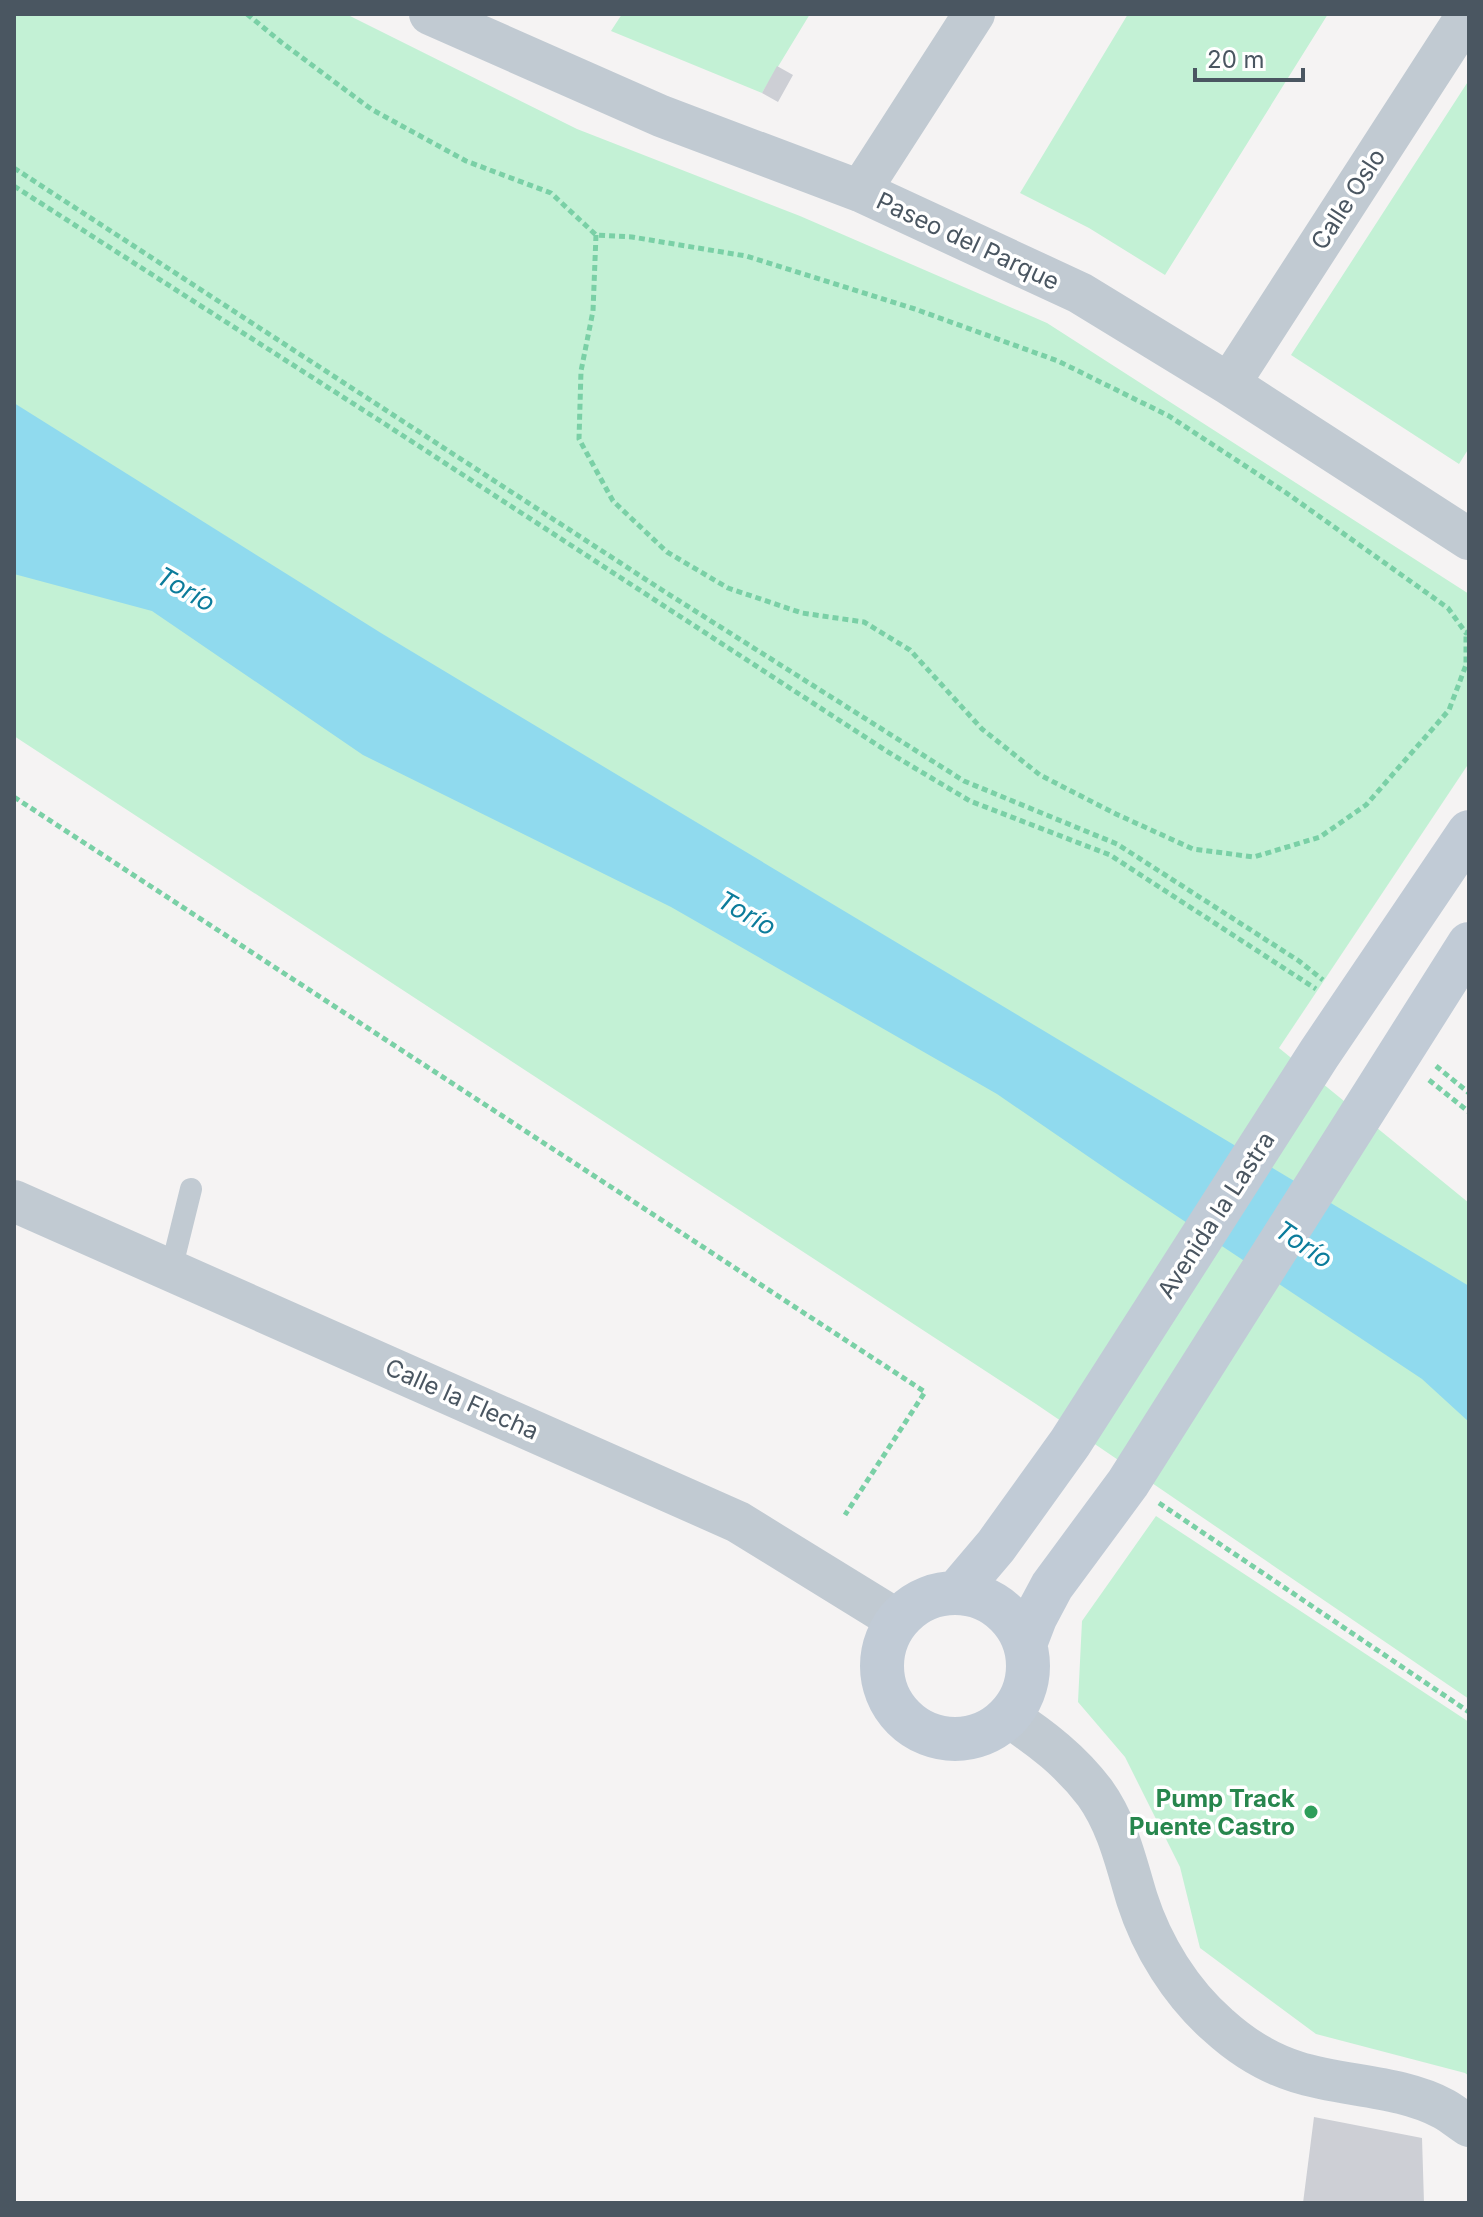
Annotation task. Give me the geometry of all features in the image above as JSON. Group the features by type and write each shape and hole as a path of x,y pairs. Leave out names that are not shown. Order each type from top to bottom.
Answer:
{"main road":[{"name":"Avenida la Lastra","path":"957,1592 996,1546 1070,1443 1319,1054 1339,999 1469,832"},
{"path":"1025,1644 1052,1586 1140,1491 1380,1084 1415,1060 1469,944"},
{"path":"957,1592 979,1597 999,1607 1015,1623 1025,1644 1028,1663 1027,1682 1020,1701 1009,1717 991,1730 971,1738 951,1740 931,1736 899,1714 888,1697 882,1678 882,1658 887,1638 897,1620 913,1605 934,1595 957,1592"}],"street":[{"path":"860,191 974,14"},
{"name":"Calle Oslo","path":"1229,384 1468,14"},
{"name":"Paseo del Parque","path":"443,17 661,116 860,191 1080,293 1229,384 1469,539"},
{"name":"Calle la Flecha","path":"14,1201 738,1522 897,1620"},
{"path":"1009,1717 1056,1750 1096,1794 1125,1853 1141,1911 1160,1953 1187,1991 1217,2025 1255,2054 1297,2072 1415,2097 1444,2109 1469,2126"}],"lane":[{"path":"171,1270 191,1189"}],"path":[{"path":"247,14 371,109 466,161 551,193 596,235 632,237 746,256 915,309 1058,361 1169,416 1285,492 1448,608 1467,632 1466,665 1449,710 1366,805 1320,837 1254,857 1193,849 1040,775 982,729 910,650 864,622 802,613 728,588 667,552 613,501 579,439 581,371 593,311 596,235"},
{"path":"14,168 662,590 964,781 1117,844 1299,961 1339,999"},
{"path":"14,186 888,752 970,801 1110,855 1339,999"},
{"path":"14,797 925,1392 845,1515"},
{"path":"1415,1060 1469,1093"},
{"path":"1415,1060 1469,1112"},
{"path":"1140,1491 1469,1712"}],"green space":[{"path":"14,14 346,14 577,129 800,216 1047,323 1469,594 1469,763 1279,1048 1469,1203 1469,1699 1036,1404 14,736"},
{"path":"622,14 810,14 762,93 611,31"},
{"path":"1128,14 1328,14 1165,275 1089,228 1020,193"},
{"path":"1469,80 1469,448 1459,464 1291,355"},
{"name":"Pump Track Puente Castro","path":"1156,1516 1469,1722 1469,2076 1316,2034 1200,1948 1180,1867 1125,1757 1078,1702 1082,1621"}],"water":[{"name":"Torío","path":"14,403 381,633 1469,1286 1469,1422 1422,1379 997,1094 671,907 363,755 152,611 14,574"}],"building":[{"path":"777,66 793,75 778,102 762,93"},
{"path":"1314,2117 1422,2138 1424,2203 1303,2203"}],"place":[{"name":"Pump Track Puente Castro","path":"1311,1812"}]}
